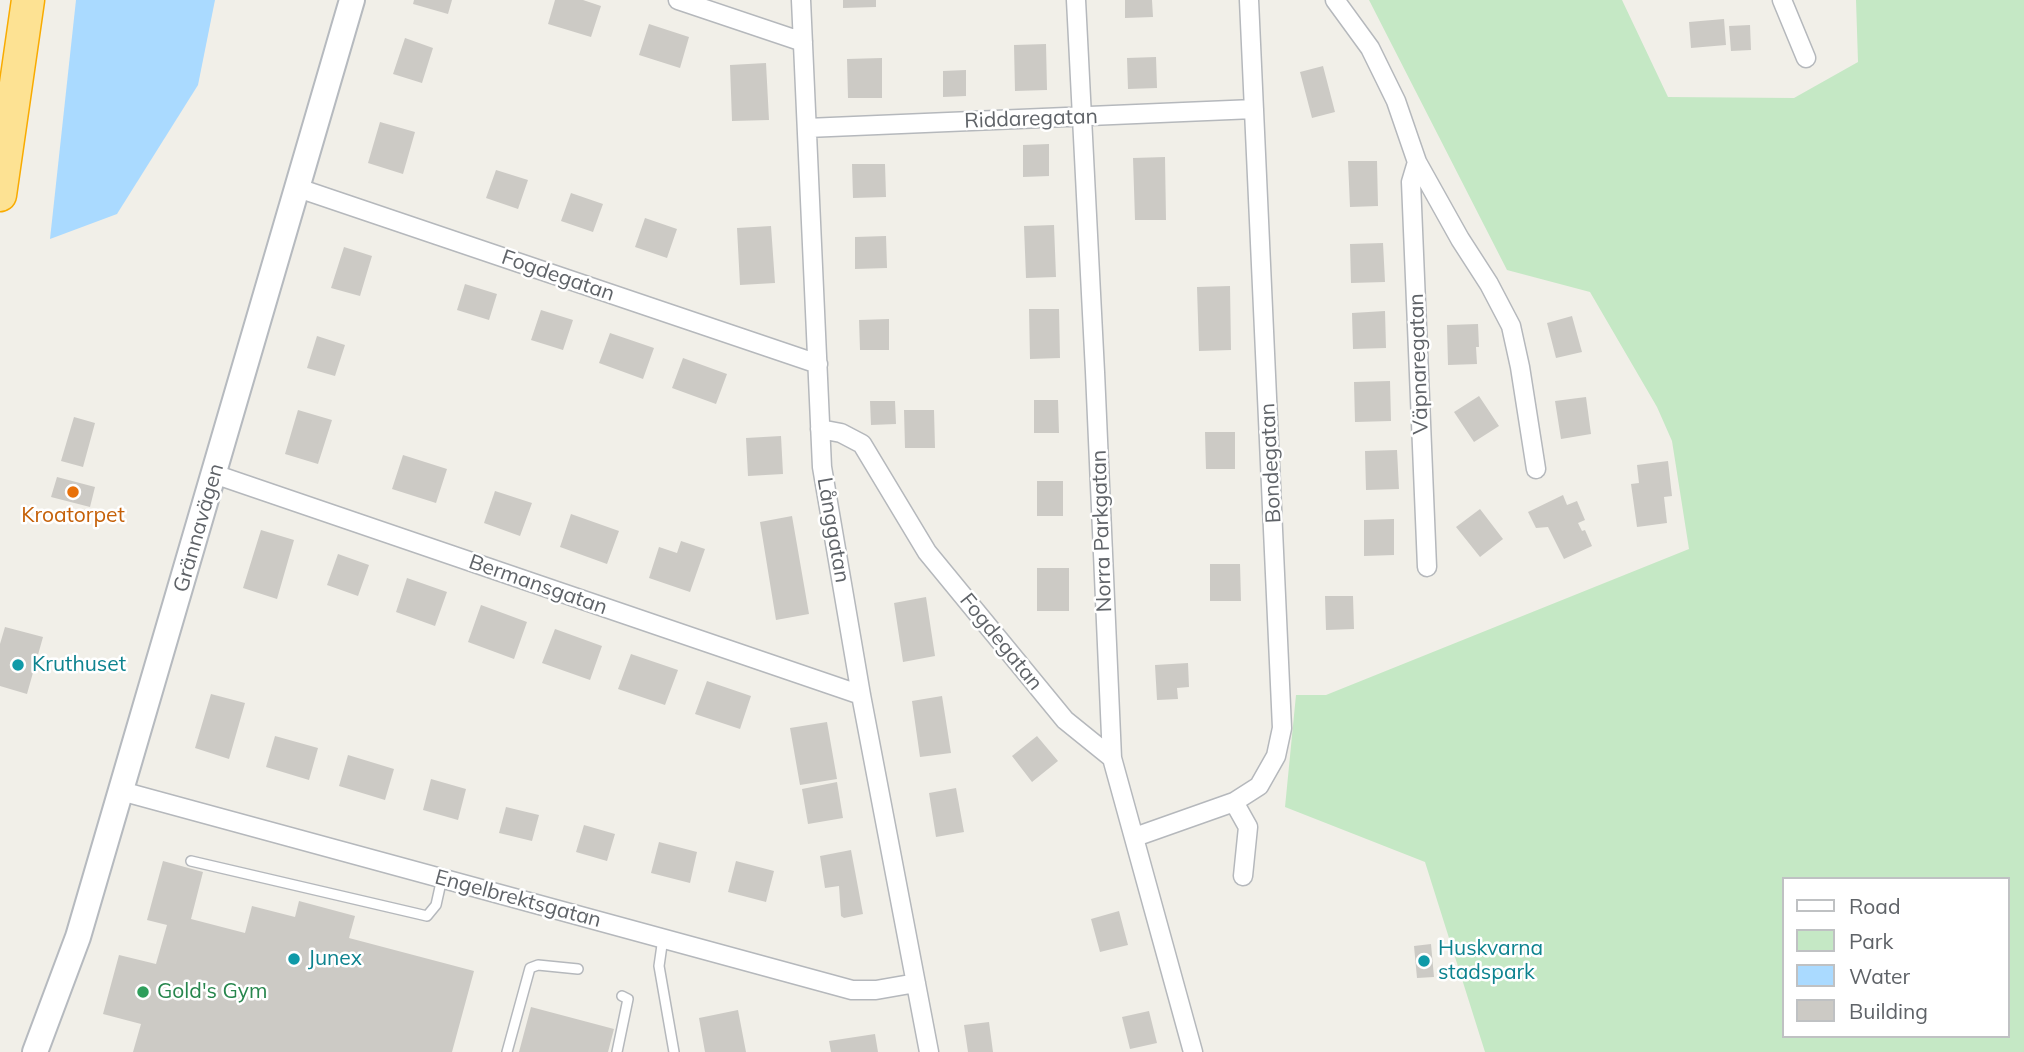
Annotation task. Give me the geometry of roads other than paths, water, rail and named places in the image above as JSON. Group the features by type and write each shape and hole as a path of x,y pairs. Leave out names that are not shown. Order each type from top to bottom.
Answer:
{"highway":[{"path":"0,195 28,0"}],"main road":[{"name":"Grännavägen","path":"35,1052 78,937 352,0"}],"street":[{"path":"678,0 803,42"},
{"name":"Långgatan","path":"801,0 822,467 861,695 929,1052"},
{"name":"Norra Parkgatan","path":"1076,0 1112,758 1193,1052"},
{"name":"Bondegatan","path":"1135,837 1234,802 1259,786 1276,756 1282,728 1250,0"},
{"path":"1335,0 1370,48 1396,101 1418,162 1436,198 1489,284 1511,326 1536,469"},
{"path":"1782,0 1806,58"},
{"name":"Riddaregatan","path":"807,128 1254,109"},
{"name":"Väpnaregatan","path":"1418,162 1411,182 1427,567"},
{"name":"Fogdegatan","path":"298,188 818,364"},
{"name":"Fogdegatan","path":"820,429 841,433 862,444 927,552 1065,720 1112,758"},
{"name":"Bermansgatan","path":"214,474 861,695"},
{"name":"Engelbrektsgatan","path":"121,791 852,990 876,990 916,984"},
{"path":"1234,802 1248,827 1243,876"}],"lane":[{"path":"191,861 427,916 436,905 442,878"},
{"path":"663,938 659,965 674,1052"},
{"path":"507,1052 530,968 537,965 578,969"},
{"path":"617,1052 628,999 622,996"}],"water":[{"path":"76,0 215,0 198,85 117,214 50,239"}],"place":[{"name":"Kroatorpet","path":"73,492"},
{"name":"Kruthuset","path":"18,665"},
{"name":"Junex","path":"294,959"},
{"name":"Huskvarna stadspark","path":"1424,961"},
{"name":"Gold's Gym","path":"143,992"}]}
